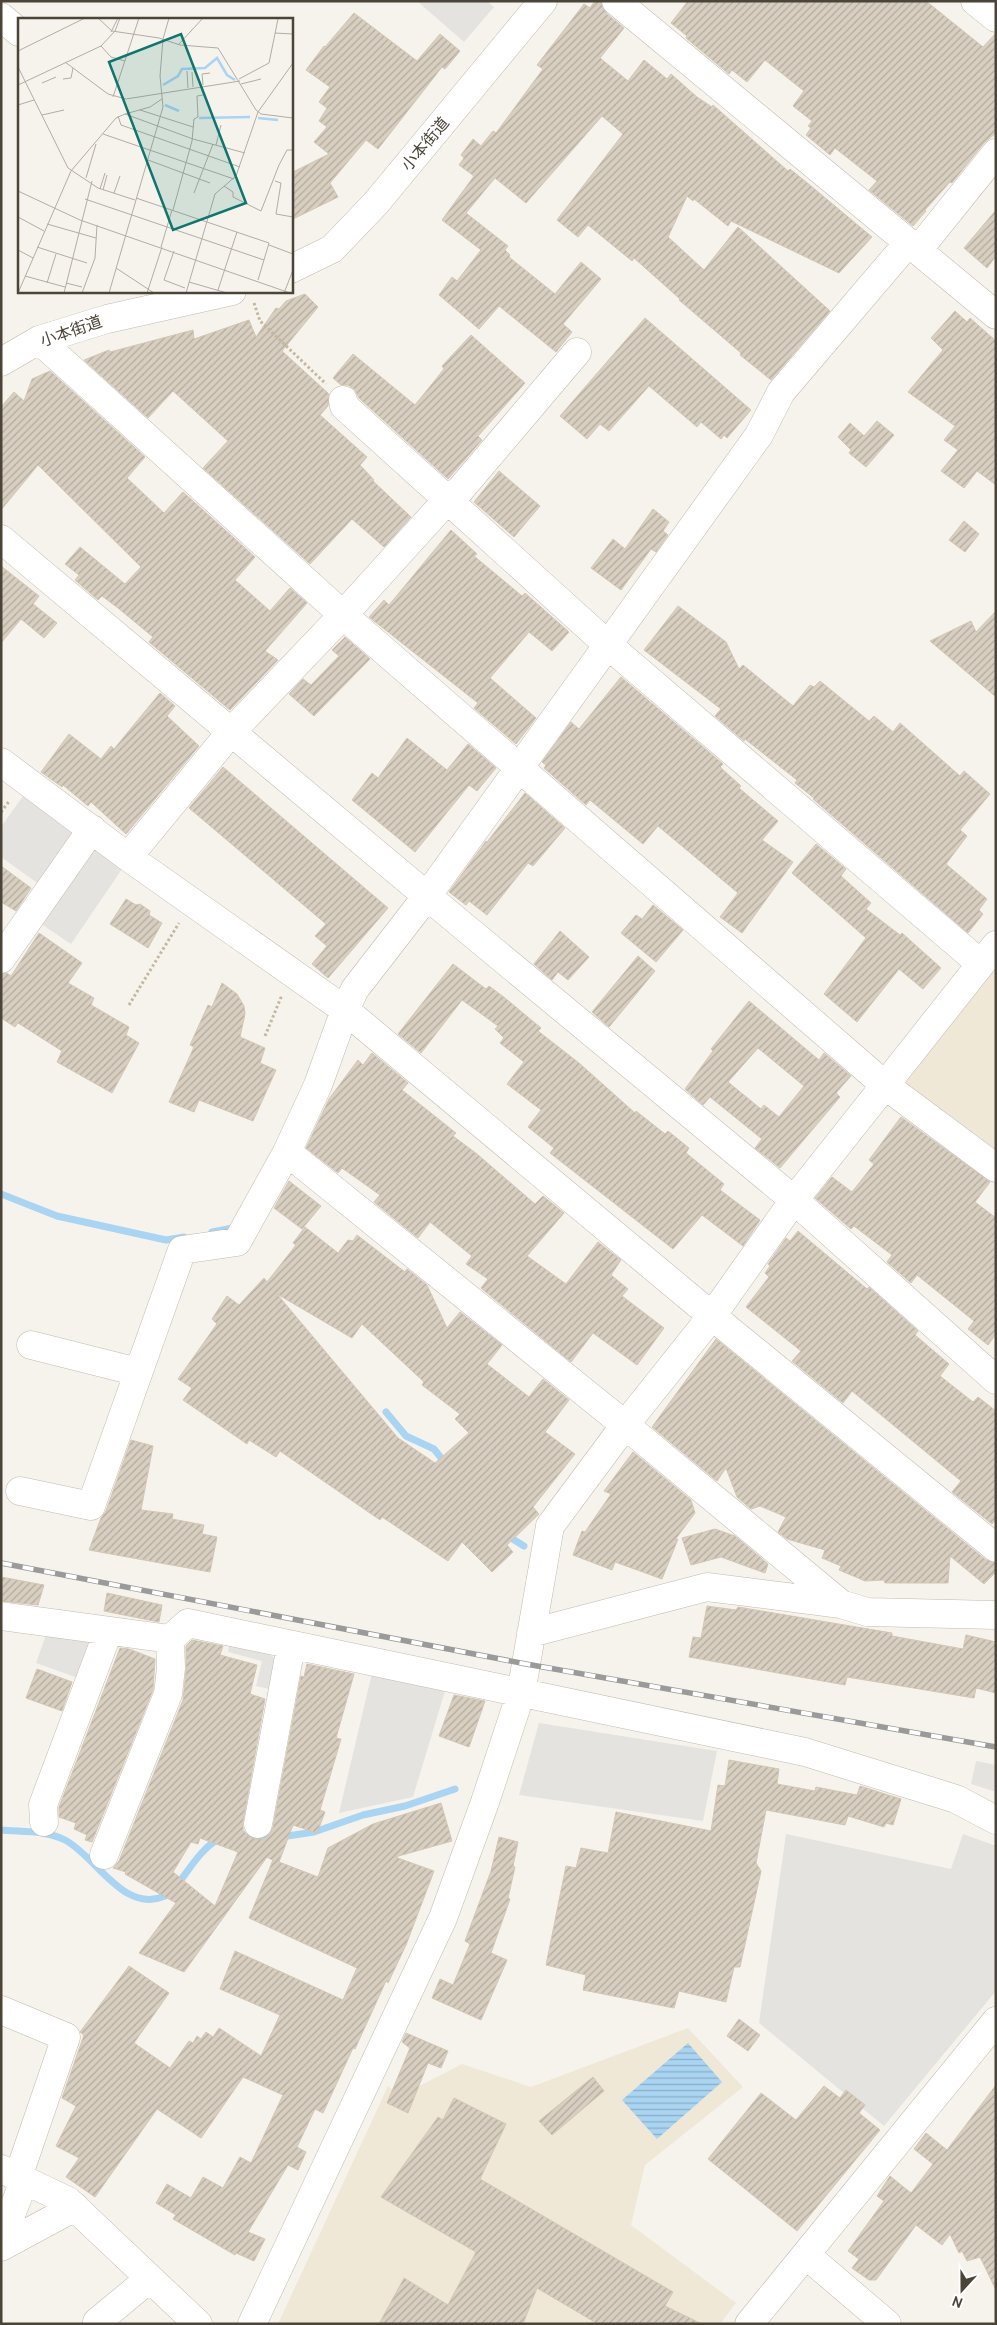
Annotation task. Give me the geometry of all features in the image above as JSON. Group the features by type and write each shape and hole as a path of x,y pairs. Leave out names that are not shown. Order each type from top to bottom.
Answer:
{"street":[{"name":"小本街道","path":"292,268 332,249 376,203 543,1"},
{"path":"616,1 996,315"},
{"path":"975,1 996,18"},
{"path":"1,17 18,31"},
{"path":"20,1492 91,1506 182,1250 237,1242 287,1152 318,1085 345,1010 355,989 427,896 759,435 781,392 996,153"},
{"name":"小本街道","path":"1,362 39,340 180,297 243,297"},
{"path":"39,340 343,615 886,1086 996,1168"},
{"path":"128,857 231,732 343,615 448,499 460,490 577,352"},
{"path":"252,2324 442,1918 486,1802 522,1693 550,1526 625,1425 712,1316 794,1200 988,955 608,645 344,406 343,400"},
{"path":"1,538 427,896 794,1200 996,1380"},
{"path":"1,762 128,857 345,1010 712,1316 996,1548"},
{"path":"1,959 92,829"},
{"path":"287,1152 625,1425 841,1604"},
{"path":"30,1345 138,1372"},
{"path":"531,1633 707,1587 841,1604 867,1612 996,1615"},
{"path":"1,1616 170,1639 188,1623 805,1752 956,1799 996,1820"},
{"path":"44,1822 43,1805 108,1632"},
{"path":"104,1856 168,1694 171,1668 170,1639"},
{"path":"258,1824 291,1646"},
{"path":"1,2010 66,2037 15,2175 1,2240"},
{"path":"749,2324 996,2021"},
{"path":"15,2175 68,2201 198,2324"},
{"path":"1,2247 75,2207"},
{"path":"806,2256 887,2324"},
{"path":"97,2322 149,2279"}],"path":[{"path":"243,297 260,321 343,400"},
{"path":"129,1006 192,902"},
{"path":"265,1036 291,972"}],"shaded area":[{"path":"417,1 487,1 494,7 464,42"},
{"path":"23,796 72,831 73,838 40,885 1,857 1,827"},
{"path":"95,847 122,869 71,944 41,924"},
{"path":"996,945 996,1168 886,1086"},
{"path":"47,1632 96,1637 81,1679 36,1663"},
{"path":"230,1642 271,1655 274,1658 269,1689 256,1686 262,1661 228,1652"},
{"path":"372,1673 445,1691 413,1797 339,1813"},
{"path":"539,1723 717,1751 703,1821 519,1795"},
{"path":"976,1761 996,1765 996,1792 971,1784"},
{"path":"786,1834 951,1869 963,1834 996,1846 996,1991 884,2126 759,2023"},
{"path":"688,2028 743,2087 645,2165 631,2225 736,2303 720,2324 278,2324 388,2086 400,2096 462,2064 531,2087"}],"water":[{"path":"688,2043 722,2082 657,2139 622,2100"}],"building":[{"path":"595,1 601,1 606,13 624,28 600,58 628,81 644,60 667,79 671,74 697,97 712,107 713,105 788,171 790,169 872,237 839,273 731,221 728,226 694,199 693,201 687,196 668,237 704,270 738,227 830,311 771,380 740,355 741,353 679,300 634,258 632,261 588,225 578,237 557,220 623,134 602,116 526,203 495,178 466,213 508,246 505,250 510,255 509,257 555,294 581,262 601,279 563,324 572,332 556,352 499,306 479,329 439,295 452,277 457,281 481,250 442,220 474,176 459,165 464,158 461,155 473,139 481,146 493,131 496,133 543,69 537,65 584,4 590,8"},
{"path":"688,1 926,1 983,47 996,33 996,133 984,143 952,183 950,182 913,226 869,190 877,181 835,148 830,155 806,135 811,128 808,126 812,121 793,106 804,91 765,60 747,82 732,70 729,74 671,23"},
{"path":"354,13 417,61 440,34 460,51 445,69 442,67 378,149 366,140 330,183 338,197 292,220 292,172 329,154 314,142 327,127 319,121 327,108 319,102 330,87 306,70"},
{"path":"996,210 996,256 987,268 964,248"},
{"path":"305,294 318,307 282,351 329,394 328,406 320,415 367,457 360,465 373,481 411,517 384,547 352,519 310,564 203,468 228,441 173,391 148,418 84,360 109,350 110,352 193,330 194,339 249,320 256,337 276,308 279,309 286,301"},
{"path":"955,311 967,322 970,318 996,341 996,485 977,471 964,488 941,471 958,450 944,440 955,426 908,392 943,350 931,338"},
{"path":"645,318 751,410 727,438 724,435 721,439 701,422 697,427 649,386 609,431 600,424 587,439 560,416"},
{"path":"471,335 525,383 478,436 482,440 448,479 359,398 355,390 348,385 341,385 333,378 353,354 415,405 444,369 442,366"},
{"path":"50,371 145,457 127,478 164,513 183,492 255,557 235,580 270,611 290,588 307,603 265,651 278,660 230,710 149,642 153,637 102,596 98,600 75,580 79,575 65,564 80,547 125,584 141,567 38,465 1,510 1,407 14,392 24,401 32,379"},
{"path":"877,421 894,435 866,467 849,453 851,450 838,437 850,423 864,436"},
{"path":"499,471 540,506 514,537 474,502"},
{"path":"653,509 669,522 663,531 668,535 656,552 651,549 621,590 591,568 613,539 625,549"},
{"path":"964,521 979,534 965,552 949,540"},
{"path":"451,530 477,554 474,556 522,596 525,593 569,632 552,651 529,632 490,678 536,718 516,744 474,708 478,703 369,617 384,600 389,605"},
{"path":"1,566 39,596 33,604 57,623 44,638 21,619 1,643"},
{"path":"678,606 726,642 739,669 743,665 793,706 810,685 814,687 820,681 869,721 874,716 893,732 900,723 960,776 964,771 990,794 960,830 967,836 946,864 987,899 979,910 983,914 968,933 795,783 797,780 745,739 744,741 715,716 721,709 644,650"},
{"path":"996,611 996,697 930,641 971,621 976,632"},
{"path":"345,637 370,659 314,716 289,694 303,679 311,685 339,656 332,650"},
{"path":"621,677 723,764 720,767 741,786 739,788 778,821 762,840 793,862 742,933 720,917 738,893 658,826 643,844 590,800 586,805 544,768 546,765 542,762 571,722 579,729"},
{"path":"160,693 175,706 167,716 199,746 126,834 91,802 88,806 63,785 62,787 41,772 69,734 101,759 111,746 114,749"},
{"path":"407,738 447,770 468,744 496,768 477,791 469,785 415,852 352,800 372,773 378,778"},
{"path":"223,767 388,908 328,978 312,964 327,946 315,936 326,924 189,808"},
{"path":"525,793 565,828 533,866 528,863 487,915 469,901 466,905 449,892 486,841"},
{"path":"816,844 846,869 841,876 871,903 866,909 900,935 902,933 941,968 923,989 899,969 857,1022 824,994 866,938 792,873"},
{"path":"1,866 31,888 16,911 1,902"},
{"path":"126,899 136,905 140,904 150,911 149,915 162,923 148,948 110,924"},
{"path":"653,905 683,930 656,962 621,933 636,915 642,919"},
{"path":"560,931 589,957 568,980 558,972 552,980 534,964"},
{"path":"39,933 82,963 68,983 94,998 91,1005 129,1027 126,1035 139,1043 112,1093 57,1062 62,1051 18,1023 15,1027 1,1018 1,974 7,973 11,976"},
{"path":"638,956 655,971 609,1027 592,1012"},
{"path":"453,964 486,989 489,986 505,998 541,1028 538,1031 579,1063 635,1113 636,1111 665,1134 668,1131 689,1148 686,1153 724,1184 720,1190 760,1220 743,1246 702,1215 673,1249 550,1153 554,1148 528,1127 541,1110 507,1084 524,1062 500,1043 504,1038 495,1029 498,1026 462,1000 421,1053 398,1034"},
{"path":"222,983 237,994 244,1006 245,1014 240,1037 265,1048 260,1063 276,1070 253,1121 199,1100 194,1112 169,1102 194,1047 190,1045 208,1005 212,1007"},
{"path":"749,1001 819,1060 824,1053 851,1076 836,1093 840,1097 780,1168 755,1148 762,1139 710,1097 703,1105 685,1089 713,1051 711,1049","holes":["758,1048 804,1086 779,1117 764,1105 761,1109 728,1082"]},
{"path":"372,1053 408,1083 402,1090 456,1133 453,1136 535,1204 543,1196 564,1213 527,1256 566,1284 598,1242 621,1260 611,1275 628,1289 622,1296 664,1328 637,1365 593,1333 571,1362 481,1288 488,1279 466,1264 472,1256 430,1222 418,1238 374,1202 380,1195 342,1168 338,1173 306,1148 329,1099 358,1060 363,1065"},
{"path":"901,1117 990,1182 975,1202 996,1218 996,1334 988,1345 968,1329 974,1321 917,1275 911,1283 887,1262 892,1255 854,1226 851,1229 815,1198 832,1177 852,1192 874,1164 869,1160"},
{"path":"289,1181 321,1206 302,1229 274,1208"},
{"path":"305,1227 338,1253 348,1240 353,1241 357,1235 405,1272 407,1269 427,1285 447,1328 460,1312 502,1345 487,1364 529,1397 543,1379 569,1400 545,1432 575,1454 533,1507 539,1514 507,1545 513,1552 492,1572 462,1542 448,1561 382,1517 380,1520 280,1451 276,1457 249,1440 247,1444 183,1400 192,1388 178,1379 217,1324 212,1319 227,1296 239,1305 264,1278 267,1282 296,1245 293,1243","holes":["277,1294 352,1338 362,1324 424,1382 422,1385 460,1414 455,1419 469,1433 435,1463 398,1438"]},
{"path":"798,1231 867,1289 869,1287 918,1331 915,1335 949,1364 940,1376 973,1402 978,1397 996,1411 996,1520 992,1524 952,1492 961,1481 852,1391 843,1403 792,1361 801,1351 746,1307 769,1277 765,1273 770,1266 768,1264 786,1238 790,1241"},
{"path":"716,1339 986,1560 996,1563 996,1572 984,1584 950,1556 948,1583 885,1583 884,1580 865,1581 839,1570 841,1566 822,1558 825,1550 787,1539 778,1532 786,1517 760,1506 751,1509 737,1497 726,1468 717,1481 652,1427"},
{"path":"131,1440 153,1446 141,1510 173,1514 172,1519 204,1525 202,1534 217,1537 210,1572 89,1550 101,1518 106,1511"},
{"path":"633,1452 691,1500 695,1513 675,1540 678,1539 662,1579 615,1562 612,1570 573,1555 582,1531 585,1532 611,1494 604,1491"},
{"path":"715,1529 735,1536 768,1564 765,1573 721,1557 691,1565 682,1538"},
{"path":"1,1577 44,1585 38,1605 1,1601"},
{"path":"107,1593 162,1605 159,1622 104,1611"},
{"path":"707,1606 736,1610 738,1607 892,1633 892,1636 963,1649 966,1635 996,1642 996,1693 976,1688 974,1698 847,1677 845,1685 689,1657 693,1637 701,1638"},
{"path":"192,1640 223,1646 220,1655 257,1665 250,1694 265,1699 243,1822 243,1830 248,1836 255,1839 264,1839 270,1834 273,1827 301,1676 304,1677 307,1664 354,1674 336,1738 341,1739 320,1810 325,1812 317,1833 293,1825 279,1862 318,1877 328,1848 373,1824 441,1803 452,1841 395,1857 434,1871 406,1945 388,1983 386,1981 323,2113 315,2109 297,2147 306,2152 298,2170 288,2165 248,2232 265,2239 254,2261 236,2253 235,2255 173,2219 176,2215 156,2203 167,2184 191,2198 203,2177 223,2188 240,2157 251,2163 283,2095 243,2077 201,2138 157,2109 95,2197 66,2177 79,2158 56,2146 76,2106 62,2098 84,2035 80,2032 129,1966 169,1993 134,2043 170,2068 189,2041 193,2043 197,2036 201,2039 206,2032 213,2037 219,2028 261,2056 280,2015 220,1989 235,1951 343,2000 357,1968 249,1918 273,1860 267,1857 184,1972 139,1953 176,1903 125,1874 126,1872 113,1868 119,1861 183,1700 186,1646","holes":["200,1838 238,1852 215,1906 173,1872 191,1842 198,1844"]},
{"path":"120,1648 129,1649 155,1659 153,1690 92,1842 85,1840 87,1835 74,1829 76,1823 59,1817 59,1807"},
{"path":"37,1669 72,1682 62,1711 26,1698"},
{"path":"454,1695 485,1701 469,1747 439,1736"},
{"path":"729,1760 779,1769 777,1784 815,1791 816,1787 857,1795 860,1786 901,1799 893,1825 886,1823 884,1827 848,1816 845,1825 766,1810 756,1863 761,1871 740,1967 734,1967 726,2002 679,1991 674,2008 583,1990 586,1975 546,1965 566,1866 576,1868 581,1848 608,1853 616,1812 711,1831 718,1785 725,1786"},
{"path":"499,1837 518,1842 508,1898 510,1899 491,1953 507,1960 481,2020 432,1998 440,1979 453,1985 470,1944 465,1941 491,1871"},
{"path":"739,2019 760,2035 748,2051 727,2036"},
{"path":"406,2033 448,2051 441,2068 428,2063 408,2113 387,2103 410,2048 402,2042"},
{"path":"593,2077 604,2091 552,2135 539,2121"},
{"path":"996,2085 996,2290 980,2257 967,2261 962,2251 959,2253 950,2234 942,2245 916,2225 876,2280 869,2280 852,2268 859,2259 848,2251 884,2201 877,2196 890,2176 911,2193 933,2164 914,2149 926,2133 947,2150"},
{"path":"824,2086 840,2098 846,2090 865,2105 859,2113 880,2130 797,2231 708,2159 761,2093 796,2120"},
{"path":"454,2098 506,2124 480,2179 673,2292 665,2306 702,2324 598,2324 537,2288 523,2324 379,2324 404,2278 448,2305 476,2252 381,2197 438,2117 443,2120"}],"waterway":[{"path":"1,1194 57,1216 166,1240 184,1237"},
{"path":"212,1232 233,1228"},
{"path":"386,1412 406,1436 434,1449 446,1464"},
{"path":"506,1535 524,1546"},
{"path":"242,1837 281,1837 314,1832 363,1815 405,1806 455,1789"},
{"path":"1,1830 50,1834 65,1840 77,1848 123,1891 136,1897 150,1899 165,1896 170,1892 195,1860 211,1844 219,1839"}],"railway":[{"path":"1,1563 526,1664 996,1747"}]}
